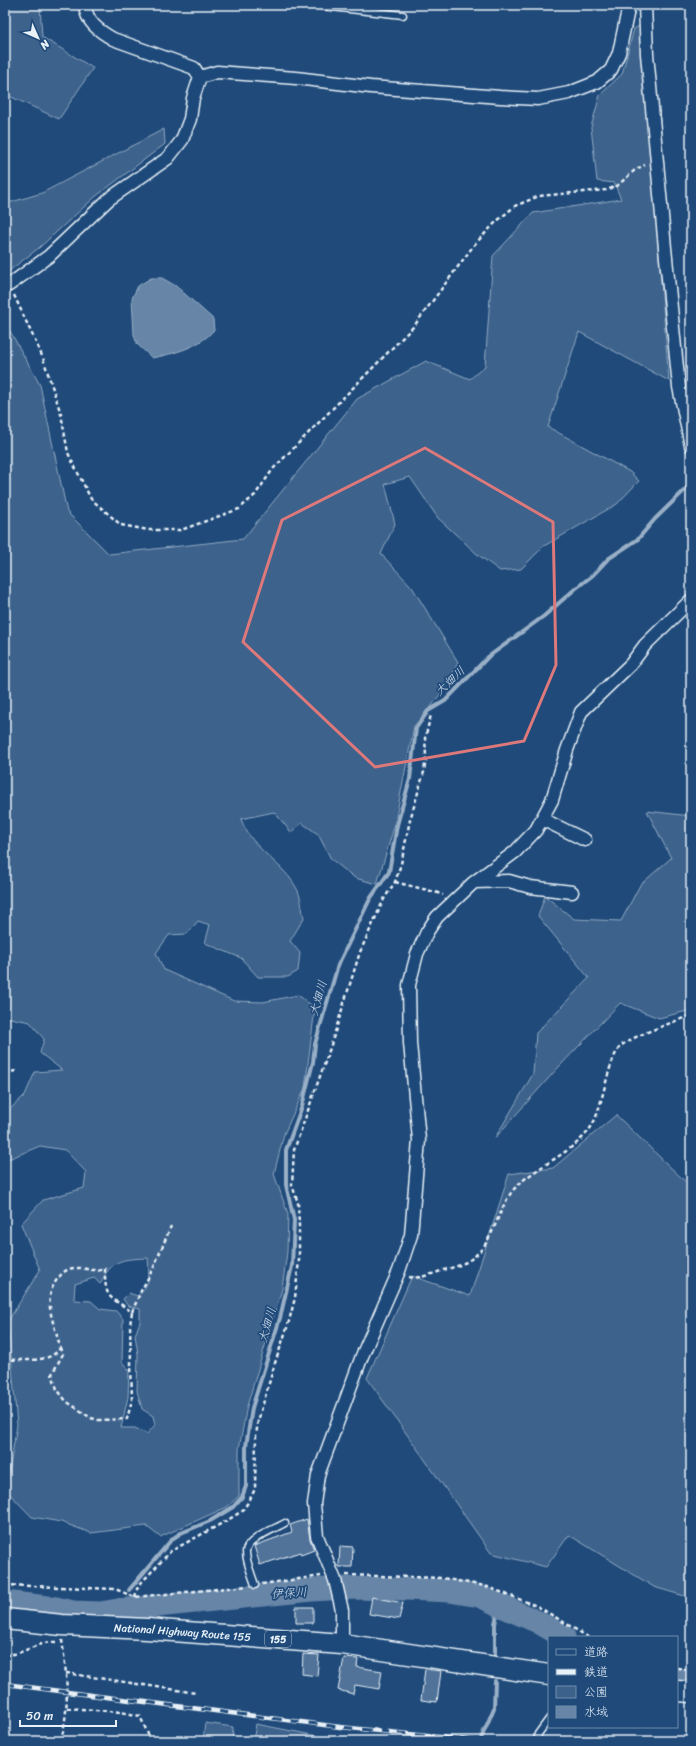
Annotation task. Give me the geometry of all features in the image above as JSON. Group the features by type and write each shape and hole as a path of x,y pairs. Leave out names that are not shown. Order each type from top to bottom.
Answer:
{"highway":[{"name":"National Highway Route 155","path":"5,1619 62,1634 147,1629 342,1644 548,1675"},
{"path":"678,1691 691,1692"}],"street":[{"path":"86,5 87,17 103,34 194,68 200,77"},
{"path":"200,77 217,72 296,78 432,92 538,99 570,93 597,82 610,70 619,53 629,5"},
{"path":"645,5 647,54 679,387 691,446"},
{"path":"7,286 49,256 108,199 168,158 182,140 190,120 193,98 200,77"},
{"path":"342,1644 342,1610 339,1595 334,1577 317,1536 314,1504 318,1475 362,1356 397,1274 411,1235 419,1140 410,1043 409,985 417,954 437,917 475,882 515,852 536,830 552,800 567,750 581,712 631,664 645,645 691,600"},
{"path":"542,818 585,840"},
{"path":"475,882 508,881 530,887 572,892"}],"lane":[{"path":"313,5 403,15"},
{"path":"255,1585 246,1553 247,1546 252,1540 285,1523"},
{"path":"538,1741 538,1734 548,1720"}],"path":[{"path":"7,286 43,358 61,414 68,453 91,500 121,525 148,530 181,530 239,509 256,495 273,469 414,326 474,245 496,222 515,206 539,196 606,190 617,186 636,169 646,164 657,162"},
{"path":"135,1598 140,1584 172,1551 242,1511 250,1501 255,1489 256,1436 258,1421 288,1325 296,1291 299,1260 299,1226 298,1203 292,1185 294,1150 330,1048 360,952 384,899 395,882 401,864 410,820 424,772 426,756 425,738 431,715"},
{"path":"395,882 444,895 452,902"},
{"path":"397,1274 419,1278 465,1263 474,1256 484,1246 512,1191 521,1182 579,1140 591,1127 604,1093 613,1057 622,1045 647,1033 691,1016"},
{"path":"5,1072 18,1071"},
{"path":"132,1312 114,1302 107,1293 105,1269 100,1271 74,1268 63,1272 55,1281 50,1294 48,1306 62,1354 52,1374 57,1389 66,1401 85,1414 98,1420 128,1419 132,1400 130,1325 132,1312 153,1269 171,1226"},
{"path":"5,1360 45,1358 56,1353 60,1348"},
{"path":"5,1585 115,1589 135,1598 334,1577 442,1578 485,1586 537,1606 586,1636"},
{"path":"5,1655 12,1655 29,1647 50,1642 62,1634 66,1673 67,1708 61,1741"},
{"path":"678,1668 691,1670"},
{"path":"66,1673 196,1693"},
{"path":"67,1708 121,1712 140,1716 151,1741"}],"highlighted area":[{"path":"425,448 553,522 556,665 524,741 375,767 243,642 282,520"}],"green space":[{"path":"5,5 40,5 42,37 93,68 59,119 5,94"},
{"path":"642,24 644,71 669,381 579,332 548,427 630,472 639,481 617,504 544,546 521,569 500,571 477,554 438,518 410,477 385,484 395,524 381,554 412,587 458,662 448,684 414,726 394,827 377,884 355,878 331,859 318,834 302,823 291,832 274,812 241,819 253,840 285,872 298,891 304,918 290,941 300,953 298,971 288,977 258,977 241,958 205,943 210,925 198,921 187,934 169,935 156,953 164,970 234,1001 263,1002 298,995 315,1008 305,1088 284,1134 274,1174 288,1214 287,1252 282,1289 247,1406 239,1449 239,1496 227,1507 160,1537 146,1526 91,1533 61,1522 32,1517 6,1490 17,1425 8,1321 40,1270 21,1224 43,1200 84,1188 86,1172 65,1150 40,1146 6,1160 5,1159 5,1108 9,1110 25,1095 35,1072 62,1070 40,1053 44,1039 30,1022 5,1017 5,322 40,385 67,512 109,554 243,539 357,399 426,361 470,379 485,366 493,256 533,213 621,199 614,183 597,181 591,127 600,95 622,74 634,29","holes":["148,1258 149,1275 145,1288 137,1296 129,1293 123,1299 128,1306 140,1309 140,1322 135,1335 138,1354 137,1391 142,1409 153,1416 155,1425 147,1434 135,1428 121,1428 128,1397 129,1370 122,1362 123,1319 116,1311 100,1309 91,1301 74,1300 75,1284 94,1278 100,1284 109,1270 119,1262 131,1259"]},
{"path":"164,129 165,144 95,197 40,247 5,274 5,204 42,193"},
{"path":"647,811 691,816 691,1010 659,1018 620,1003 556,1070 495,1138 533,1074 536,1033 589,978 538,916 545,896 574,919 621,921 640,885 671,858"},
{"path":"616,1115 691,1187 691,1598 654,1587 569,1535 546,1567 491,1553 367,1378 412,1276 470,1296 509,1174 553,1168"},
{"path":"205,1723 233,1727 232,1741 203,1741"},
{"path":"256,1724 343,1741 253,1741"},
{"path":"152,1737 198,1741 154,1741"}],"water":[{"path":"151,278 162,278 176,286 213,319 214,330 201,341 186,349 152,358 137,344 134,335 132,298 138,286"}],"building":[{"path":"307,1519 310,1539 314,1550 301,1555 300,1552 260,1565 254,1546 292,1532 290,1525"},
{"path":"340,1546 353,1547 352,1567 339,1567"},
{"path":"372,1597 403,1603 399,1619 369,1614"},
{"path":"296,1607 313,1607 313,1623 296,1623"},
{"path":"303,1654 319,1655 317,1676 302,1674"},
{"path":"344,1658 358,1659 357,1667 382,1671 379,1689 355,1685 353,1694 338,1690"},
{"path":"425,1669 441,1671 437,1702 421,1700"}],"waterway":[{"name":"大畑川","path":"129,1590 172,1539 181,1533 210,1521 233,1507 242,1497 246,1486 246,1446 252,1408 280,1318 292,1266 294,1220 286,1185 286,1150 302,1106 313,1062 315,1044 338,965 370,899 389,872 397,825 410,779 416,728 428,711 445,701 488,657 544,616 593,575 608,559 638,539 655,519 691,484"},
{"name":"伊保川","path":"5,1602 56,1608 73,1612 100,1613 312,1590 346,1588 449,1591 479,1596 538,1622 562,1636"},
{"name":"大畑川","path":"118,1610 119,1600"},
{"path":"495,1655 495,1624 499,1604"},
{"name":"伊保川","path":"678,1679 691,1681"},
{"path":"480,1741 494,1708 495,1681"}],"railway":[{"path":"5,1684 340,1727 478,1741"}]}
